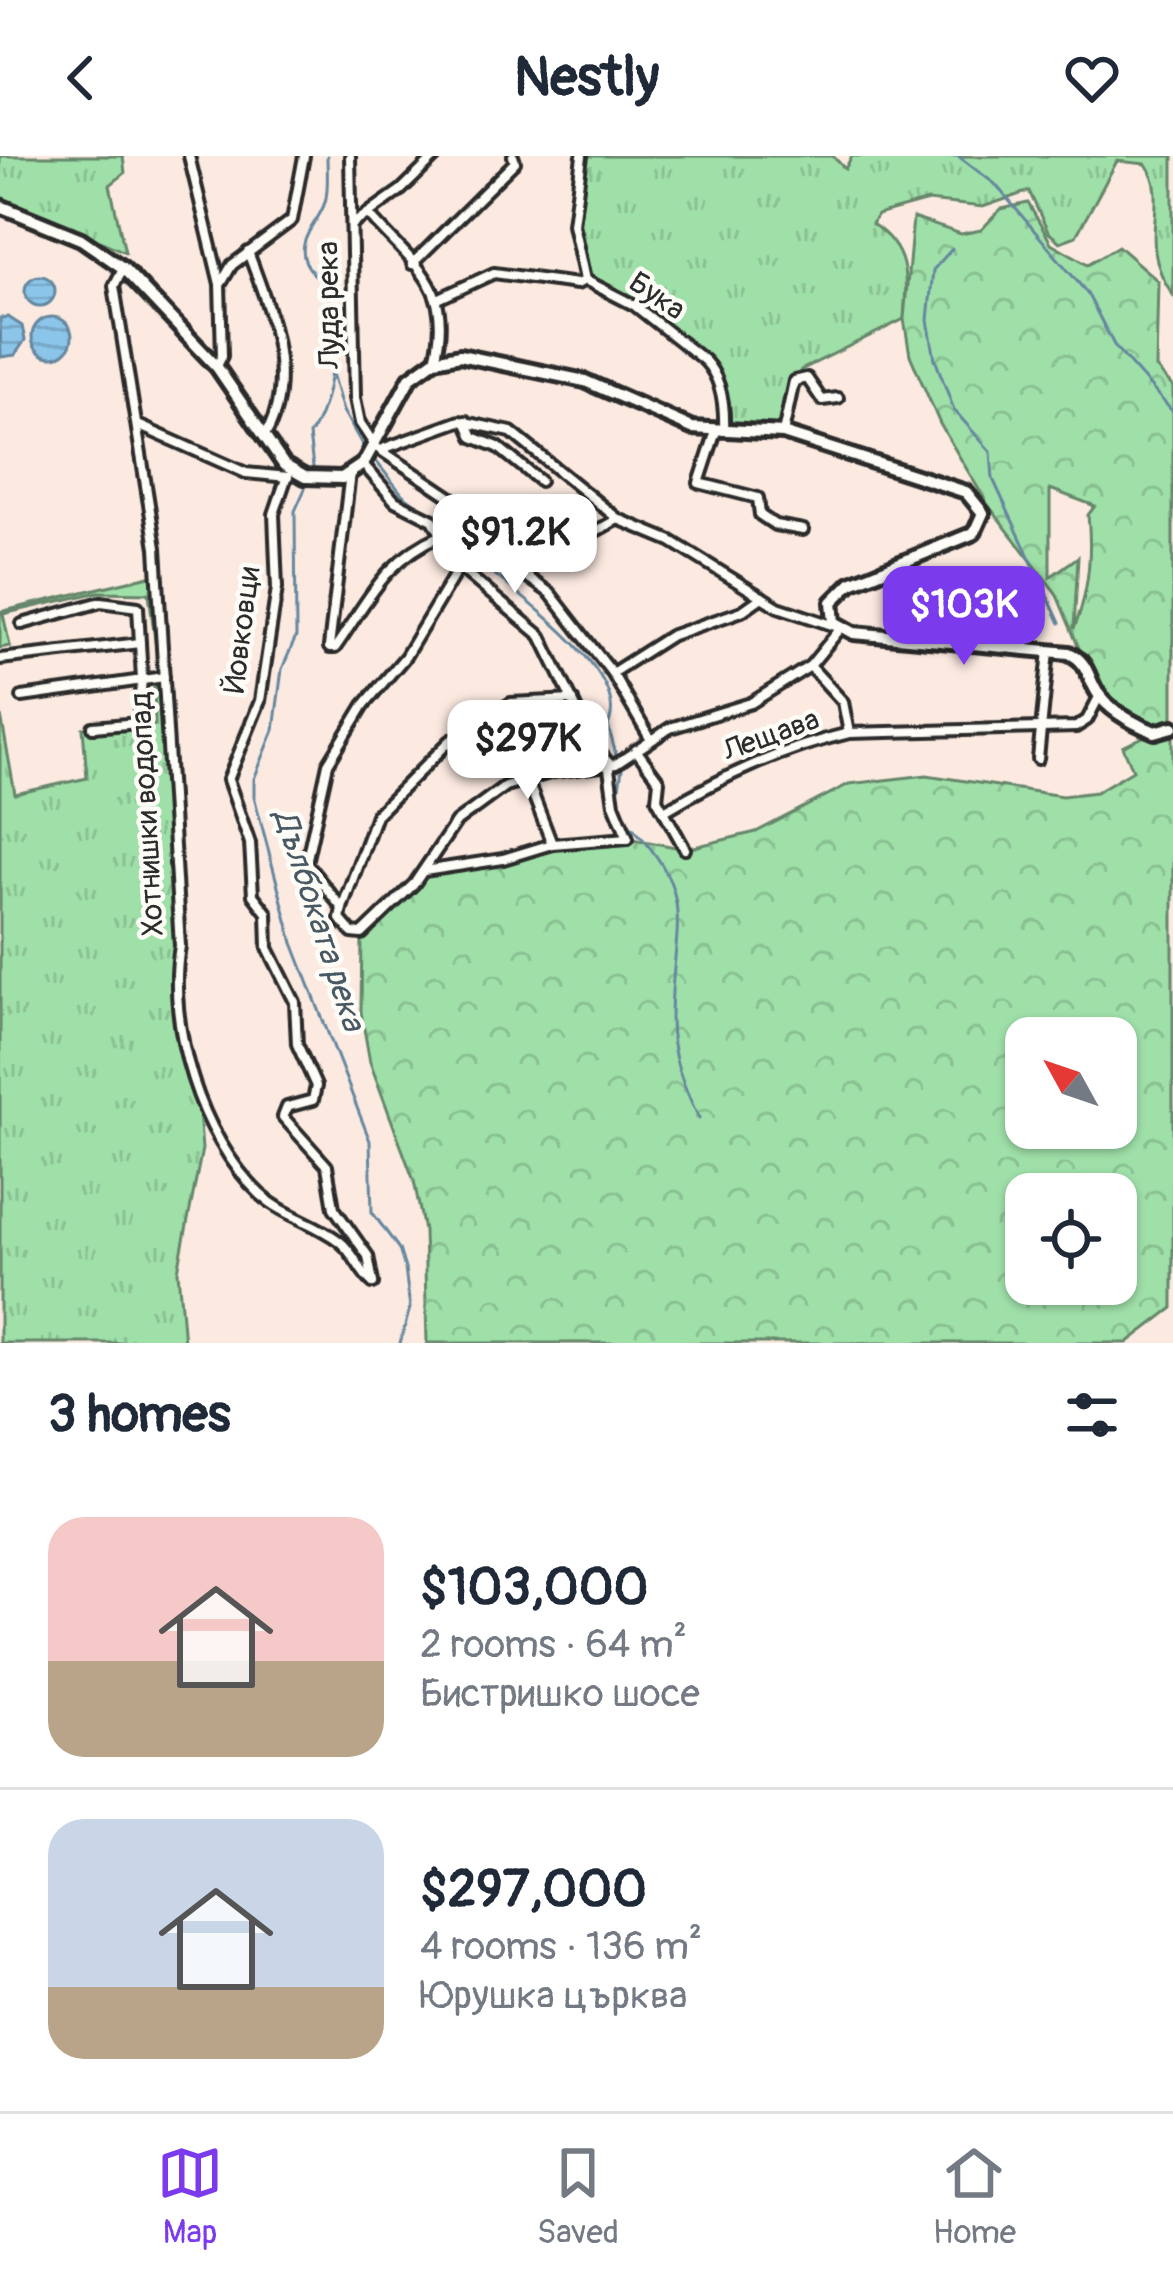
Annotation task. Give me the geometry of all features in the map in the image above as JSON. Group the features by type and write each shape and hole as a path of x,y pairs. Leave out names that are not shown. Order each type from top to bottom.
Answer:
{"street":[{"path":"189,156 220,284 222,356 217,367"},
{"path":"220,284 248,252 292,220 304,156"},
{"name":"Луда река","path":"350,156 356,398 360,423 380,448"},
{"path":"352,225 370,215 436,156"},
{"path":"412,264 515,162 513,156"},
{"path":"582,156 573,224 585,280"},
{"path":"0,206 80,239 123,268 217,367 289,476"},
{"path":"370,215 440,298 445,320 435,360 399,392 380,448"},
{"path":"248,252 268,304 280,362 276,414 265,436"},
{"name":"Хотнишки водопад","path":"123,268 114,286 156,548 180,946 175,973 197,1086 218,1136 256,1191 292,1219 343,1243 374,1283"},
{"name":"Бука","path":"440,298 494,273 577,284 585,280 634,305 714,370 720,431"},
{"path":"435,360 471,356 571,376 682,425 783,433 974,495 982,507 980,526 964,539 842,589 831,608 841,628"},
{"path":"783,433 794,381 807,378 822,400 838,398"},
{"path":"466,421 473,437 498,447 540,481"},
{"path":"139,425 246,472 330,480 350,473 380,448 466,421 523,438 618,519 671,541 812,622 903,640 1049,651 1084,662 1099,696 1139,726 1155,732 1173,727"},
{"path":"720,431 699,483 758,499 760,515 767,521 803,530"},
{"path":"380,448 413,477 467,508 484,548 550,593 612,673 651,740"},
{"path":"363,464 394,501 433,520 459,567 542,636 595,747 608,762 614,804 628,838 552,844 448,871 423,871"},
{"path":"350,473 329,646 335,648 382,573 408,549 442,535"},
{"name":"Йовковци","path":"289,476 274,514 277,588 260,701 232,769 229,792 250,843 253,895 267,913 268,948 296,1002 297,1043 316,1086 313,1100 287,1107 284,1117 327,1166 334,1208 368,1256 374,1283"},
{"path":"558,552 618,519"},
{"path":"459,567 405,657 364,705 328,764 306,863 341,908 344,924 362,934 423,871 455,822 505,786 623,761 670,728 751,703 810,666 841,628"},
{"path":"612,673 670,636 742,611 762,597"},
{"path":"22,624 101,602 132,604 139,610 142,679 135,726 93,727"},
{"path":"0,659 140,643"},
{"path":"1038,759 1049,651"},
{"path":"810,666 842,701 849,733"},
{"path":"22,697 164,677"},
{"name":"Лещава","path":"666,810 747,765 849,733 1076,727 1087,720 1099,696"},
{"path":"341,908 376,815 450,740 511,703 574,700"},
{"path":"636,750 659,781 657,799 685,849"},
{"path":"527,779 552,844"}],"green space":[{"path":"0,156 123,156 125,173 110,185 125,252 0,197"},
{"path":"582,156 833,156 845,169 852,156 1173,156 1173,295 1156,256 1156,193 1146,164 1117,161 1076,236 1060,242 1048,232 1029,191 983,207 928,201 877,215 872,224 893,243 903,265 904,319 801,370 790,390 783,433 724,431 714,370 647,315 585,280 573,224"},
{"path":"1028,203 1051,243 1088,264 1118,246 1158,281 1156,368 1173,387 1173,727 1155,732 1099,696 1056,593 988,505 940,424 910,355 904,319 913,218 961,234 981,230 1001,209","holes":["1050,489 1095,506 1088,515 1088,573 1074,629 1078,557 1050,577"]},
{"path":"158,574 180,1016 197,1086 202,1149 178,1271 184,1343 0,1343 0,710 15,794 87,778 83,728 155,725 154,688 161,687 149,593 99,592 3,614 10,646 0,648 0,612"},
{"path":"1173,732 1173,1308 1127,1343 427,1343 424,1231 414,1181 370,1062 361,1012 362,934 423,871 448,871 552,844 628,838 686,849 756,832 849,784 927,775 1062,796 1096,792 1133,770 1123,747 1145,736"}],"water":[{"path":"40,276 51,280 55,291 51,302 40,306 29,302 25,291 29,280"},
{"path":"8,317 22,326 25,340 15,355 1,357 0,318"},
{"path":"52,317 66,323 72,337 66,351 52,357 38,351 32,337 38,323"}],"waterway":[{"path":"314,475 309,435 328,387 333,325 326,292 303,252 325,202 327,156"},
{"path":"958,156 995,184 1087,293 1115,347 1173,412"},
{"path":"952,249 933,270 928,320 935,359 954,410 991,452 993,479 1060,623"},
{"path":"331,370 343,411 364,448"},
{"path":"371,455 402,494 426,512"},
{"name":"Дълбоката река","path":"308,482 295,511 296,637 282,669 274,730 254,779 254,796 293,943 370,1141 372,1212 399,1249 405,1269 410,1308 400,1343"},
{"path":"434,518 586,657 603,680 611,704 608,725 617,759"},
{"path":"617,800 622,769"},
{"path":"624,819 649,846 674,892 673,1046 699,1118"}]}
